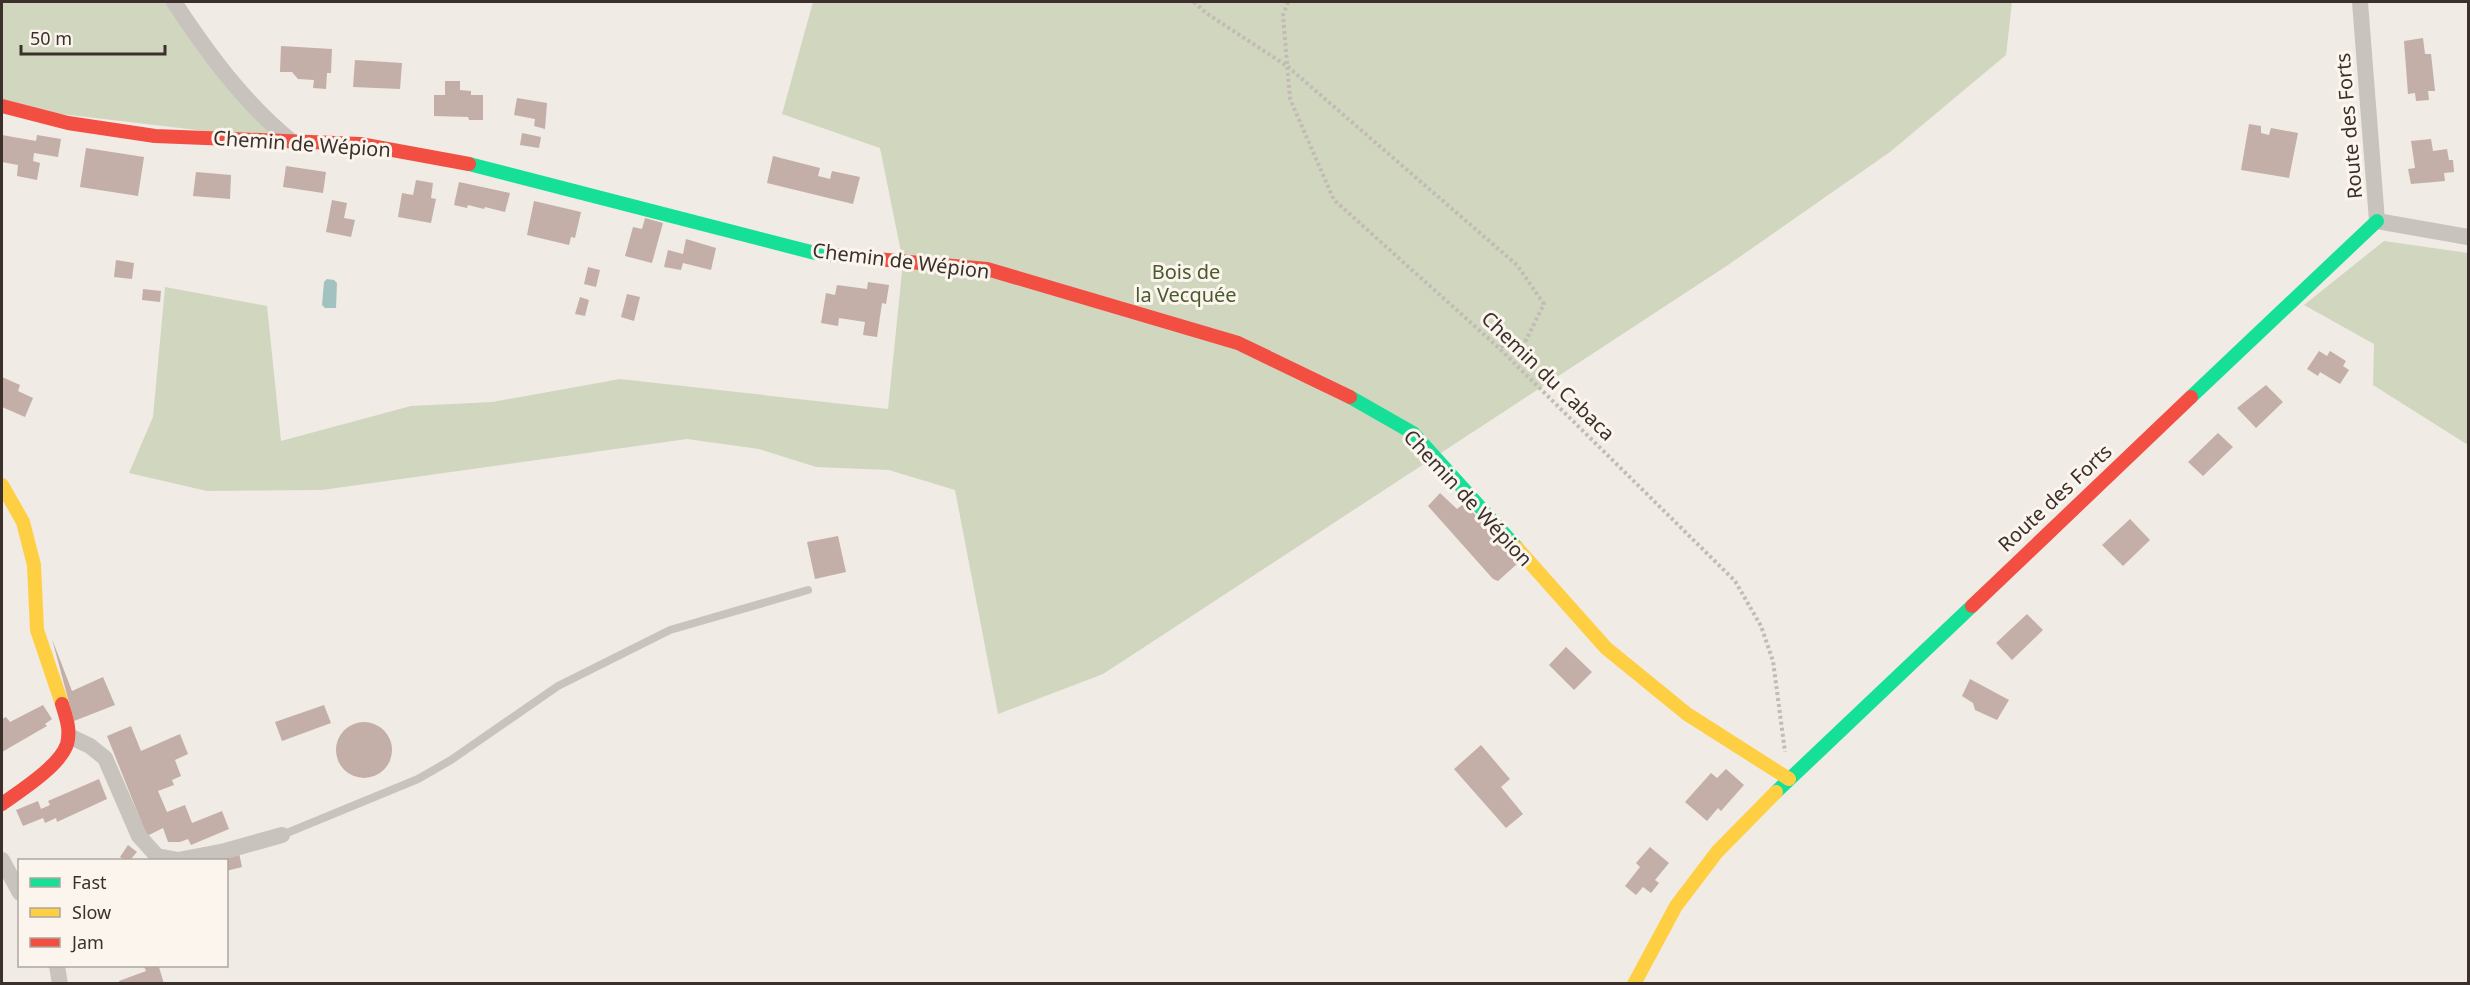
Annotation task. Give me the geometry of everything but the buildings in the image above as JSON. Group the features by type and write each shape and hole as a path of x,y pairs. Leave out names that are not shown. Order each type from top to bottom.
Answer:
{"street":[{"path":"174,2 198,39 232,82 270,124 291,141"},
{"name":"Route des Forts","path":"1634,984 1676,906 1710,861 1789,779 2377,221 2360,2"},
{"name":"Chemin de Wépion","path":"2,106 68,123 155,136 360,144 446,158 815,253 987,269 1238,342 1331,386 1413,433 1606,648 1687,714 1789,779"},
{"path":"2377,221 2469,237"},
{"path":"2,485 23,522 34,565 37,630 68,723 69,736 65,749 43,771 2,804"},
{"path":"69,736 105,758 139,836 157,856 173,859"},
{"path":"183,859 225,851 282,835"},
{"path":"2,860 18,888"},
{"path":"57,967 60,984"}],"lane":[{"path":"282,835 418,779 451,760 558,686 670,630 808,590"}],"path":[{"path":"1194,2 1206,13 1287,66 1517,266 1544,304 1526,339 1498,347"},
{"name":"Chemin du Cabaca","path":"1288,2 1283,15 1290,99 1334,200 1498,347 1735,581 1761,626 1773,661 1789,779"}],"green space":[{"path":"2,2 175,2 291,141 2,107"},
{"name":"Bois de la Vecquée","path":"813,2 2012,2 2006,55 1890,152 1728,265 1103,674 998,714 955,490 889,470 816,467 759,449 687,439 322,490 207,491 129,473 153,417 165,287 267,306 281,441 411,406 492,402 620,379 888,409 903,262 880,148 782,114"},
{"path":"2384,241 2468,253 2468,445 2373,385 2374,344 2304,305"}],"water":[{"path":"327,279 337,283 336,308 325,308 322,305 324,282"}],"traffic: fast":[{"path":"469,164 815,253 876,259"},
{"path":"2191,397 2377,221"},
{"path":"1350,397 1413,433 1517,548"},
{"path":"1776,792 1972,606"}],"traffic: slow":[{"path":"2,485 23,522 34,565 37,630 62,704"},
{"path":"1517,548 1606,648 1687,714 1789,779"},
{"path":"1634,984 1676,906 1717,852 1776,792"}],"traffic: jam":[{"path":"2,106 68,123 155,136 360,144 469,164"},
{"path":"876,259 987,269 1238,343 1350,397"},
{"path":"1972,606 2191,397"},
{"path":"2,804 39,777 63,752 68,734 62,704"}]}
